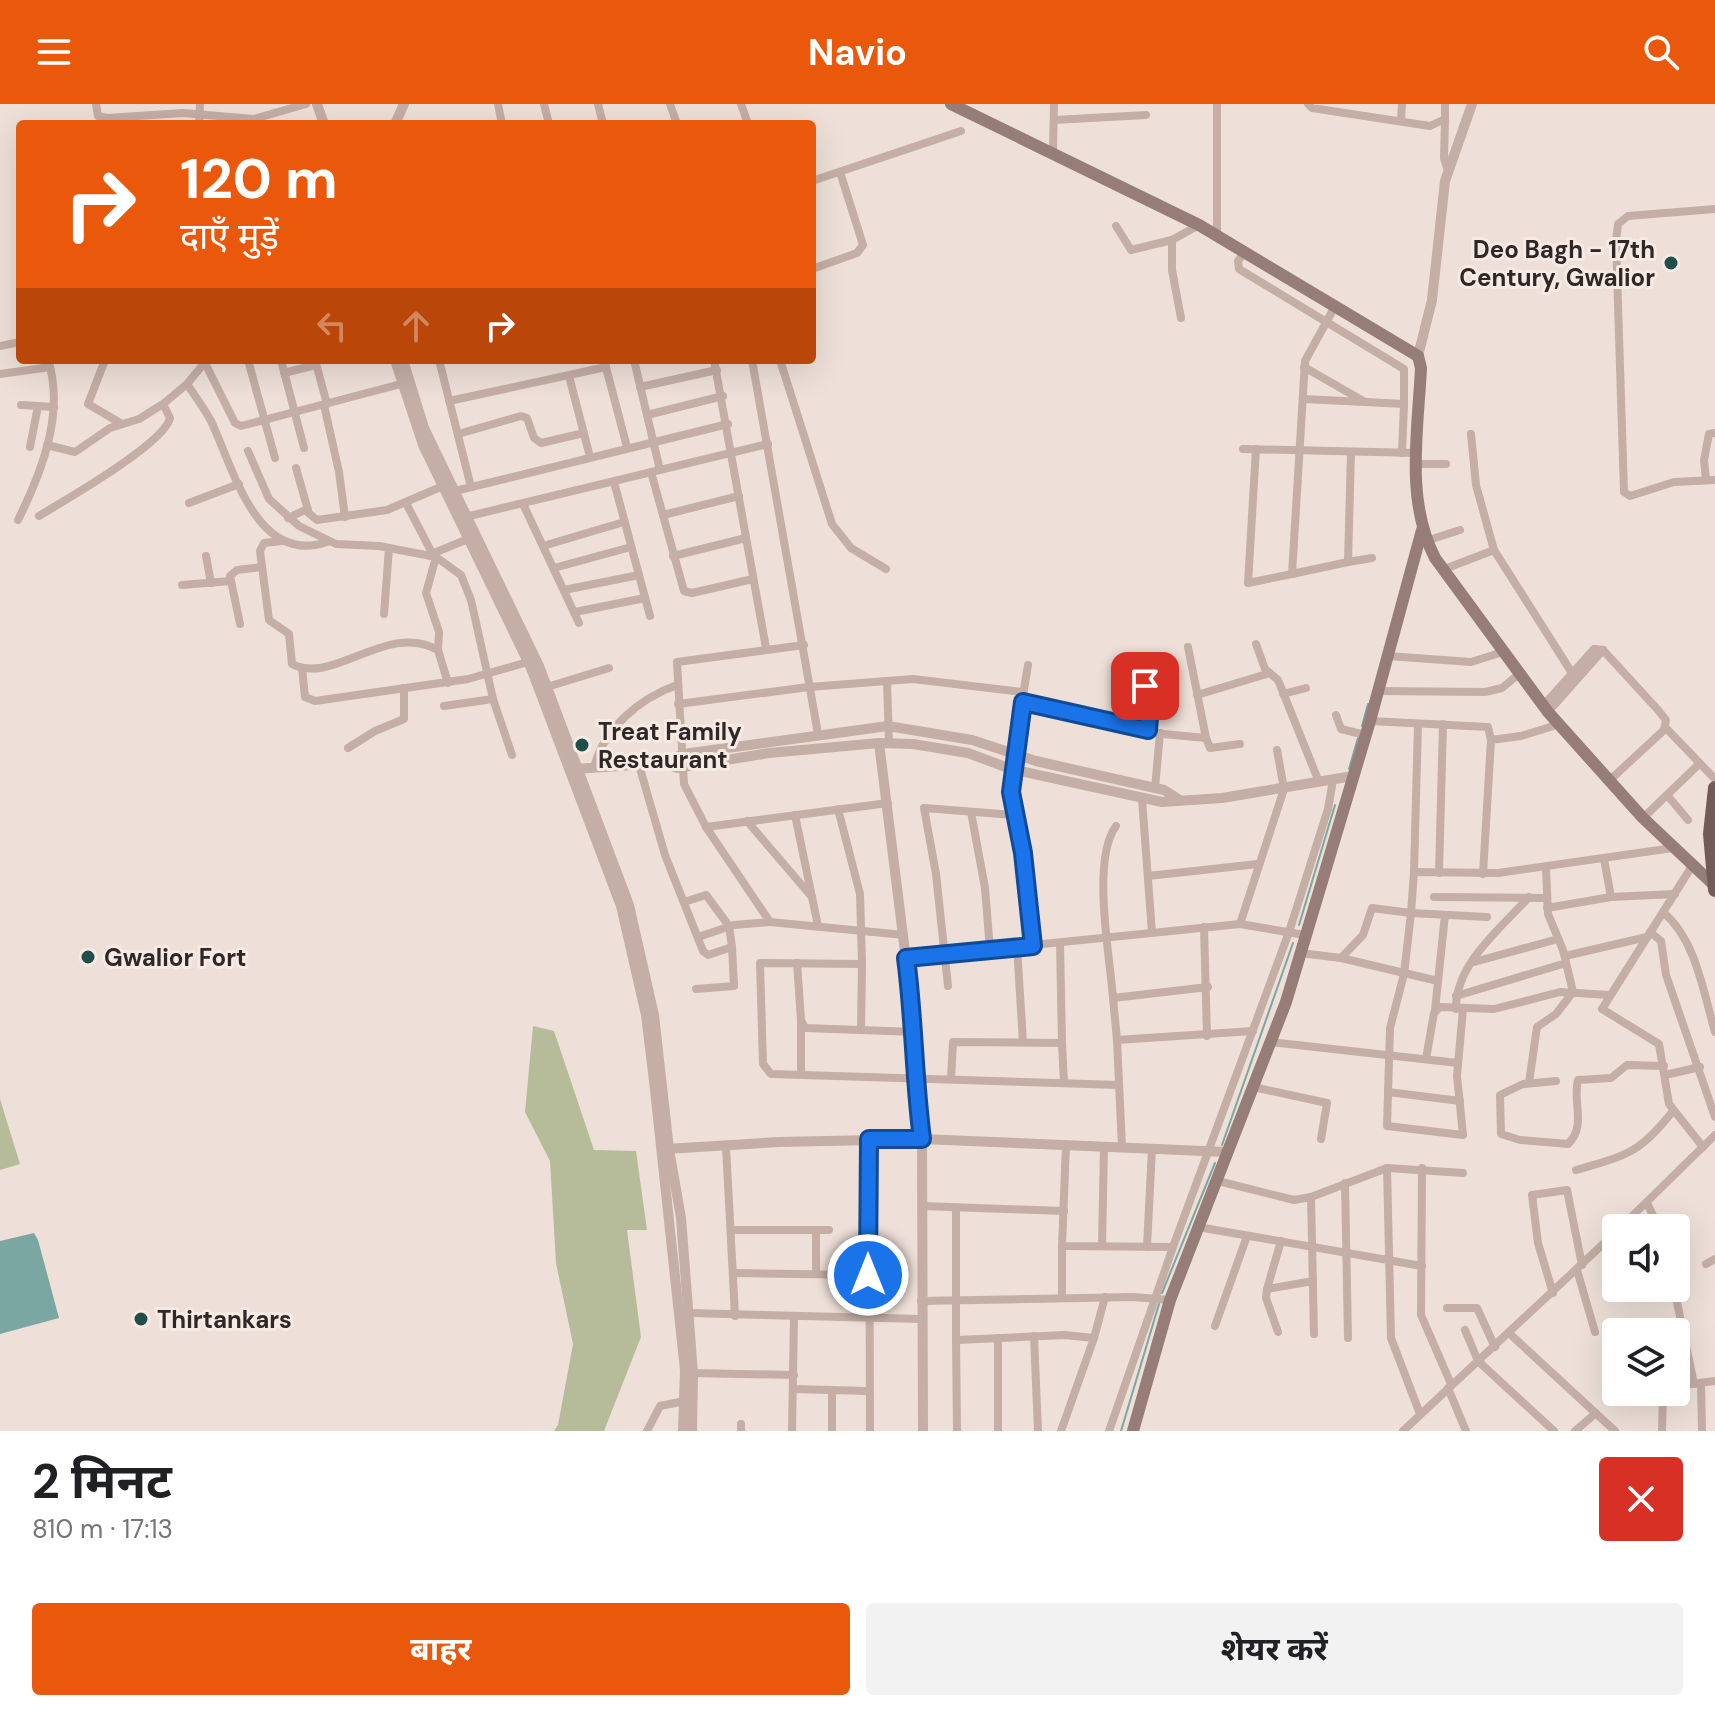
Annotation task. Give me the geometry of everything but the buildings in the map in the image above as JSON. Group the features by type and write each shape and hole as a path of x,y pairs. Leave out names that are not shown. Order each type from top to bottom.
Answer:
{"main road":[{"path":"951,104 1199,225 1418,356 1421,368 1416,458 1424,536 1442,570 1546,709 1643,818 1714,888"},
{"path":"1133,1431 1170,1300 1218,1181 1300,953 1424,536"},
{"path":"1714,888 1710,834 1715,788"}],"street":[{"path":"112,120 200,109 218,120 254,119 306,104"},
{"path":"1053,152 1054,104"},
{"path":"1217,104 1217,235"},
{"path":"1308,104 1356,109 1401,121 1435,125 1445,119"},
{"path":"1401,121 1402,104"},
{"path":"1432,104 1445,105 1444,158 1448,171"},
{"path":"1418,356 1432,300 1441,202 1448,171 1472,104"},
{"path":"1054,120 1146,115"},
{"path":"816,180 961,131"},
{"path":"816,268 857,253 863,245 840,172"},
{"path":"1715,209 1628,216 1618,224 1624,492 1630,496 1674,482 1710,480 1705,443 1709,434 1715,433"},
{"path":"1116,226 1131,250 1172,240 1199,225"},
{"path":"1172,240 1173,283 1181,318"},
{"path":"1245,252 1238,261 1239,269 1404,369 1402,453"},
{"path":"1292,574 1304,367 1334,308"},
{"path":"0,374 49,364 55,388 47,445 18,520"},
{"path":"103,364 88,404 122,424"},
{"path":"47,445 75,452 110,428 163,404 187,384 203,364"},
{"path":"207,364 238,425 401,384"},
{"path":"249,364 275,458"},
{"path":"282,364 304,448"},
{"path":"284,373 312,364"},
{"path":"315,364 326,404 345,517"},
{"path":"402,364 401,384 415,426 547,687 574,769"},
{"path":"403,364 448,490"},
{"path":"440,364 471,487"},
{"path":"449,401 569,376 602,364"},
{"path":"605,364 627,447"},
{"path":"635,364 653,441 663,515 682,589 687,593 753,579"},
{"path":"753,364 818,734"},
{"path":"781,364 832,524 851,548 886,569"},
{"path":"640,387 716,365 766,648"},
{"path":"1304,367 1365,402"},
{"path":"569,376 590,457"},
{"path":"187,384 210,418 258,519 282,541"},
{"path":"647,415 723,396"},
{"path":"1303,399 1404,404"},
{"path":"39,516 130,458 165,429 170,418 163,404"},
{"path":"21,405 54,407"},
{"path":"30,447 38,406"},
{"path":"458,434 521,416 527,418 534,438 541,443 584,433"},
{"path":"296,468 308,510 317,520 406,503 448,490 728,424"},
{"path":"1471,434 1476,485 1494,550 1572,673"},
{"path":"463,517 768,444"},
{"path":"1243,449 1402,453 1446,464"},
{"path":"1256,449 1248,583 1372,558"},
{"path":"248,451 265,492 288,518 327,542"},
{"path":"1348,562 1351,452"},
{"path":"614,482 650,616"},
{"path":"189,503 239,484"},
{"path":"663,515 739,496"},
{"path":"406,503 432,555 426,593 439,632 438,650 448,683"},
{"path":"523,504 579,623"},
{"path":"288,518 308,510"},
{"path":"463,517 468,539 528,662 629,905 644,967 654,1015 675,1257 685,1401 683,1431"},
{"path":"543,546 624,522"},
{"path":"1424,536 1460,530"},
{"path":"673,556 746,538"},
{"path":"432,555 468,539"},
{"path":"438,650 421,643 406,642 384,646 344,662 302,668 290,661 289,634 269,620 261,546 282,541 389,548 432,555 454,567 467,589 493,699 512,755"},
{"path":"554,568 631,547"},
{"path":"384,614 389,548"},
{"path":"1442,570 1494,550"},
{"path":"206,556 211,583"},
{"path":"240,624 231,581 234,571 262,567"},
{"path":"564,590 639,575"},
{"path":"182,585 231,581"},
{"path":"575,612 645,598"},
{"path":"1256,644 1270,673 1277,677 1319,782"},
{"path":"770,922 706,827 684,784 676,667 680,660 804,645"},
{"path":"1188,647 1210,748 1240,744"},
{"path":"1546,709 1594,649 1603,650 1664,717 1665,727 1715,779"},
{"path":"1546,709 1603,650"},
{"path":"1388,656 1471,662 1503,652"},
{"path":"302,668 303,691 309,700 448,683 528,662"},
{"path":"1028,665 1011,769 1014,815 1023,853 1033,946"},
{"path":"1140,667 1150,705 1148,730"},
{"path":"547,687 609,668"},
{"path":"1197,695 1270,673"},
{"path":"1378,691 1485,692 1502,688 1519,674"},
{"path":"678,704 809,687 913,679 1023,697 1160,733 1206,738"},
{"path":"887,681 888,726 884,743 888,803 915,1032 914,1078 922,1139 923,1431"},
{"path":"594,768 600,749 609,735 638,705 651,695 677,685"},
{"path":"348,748 375,731 404,719 404,688"},
{"path":"1283,694 1306,688"},
{"path":"444,706 493,699"},
{"path":"1336,715 1341,729 1365,735"},
{"path":"1370,721 1485,725 1491,740 1483,874"},
{"path":"1418,724 1411,913 1404,974 1391,1016 1392,1057 1387,1126 1463,1135 1456,996 1459,982 1529,897"},
{"path":"1439,873 1443,724"},
{"path":"1491,740 1530,734 1560,724"},
{"path":"665,763 683,754 888,726 972,740 1013,754 1155,788 1178,799"},
{"path":"1610,780 1665,727"},
{"path":"1155,788 1160,733"},
{"path":"574,769 665,763 684,767 769,753 884,743 968,753 1011,769 1142,799 1222,798 1353,776"},
{"path":"1240,924 1284,789 1277,750"},
{"path":"1643,818 1699,764"},
{"path":"639,765 665,855 698,937 708,955 732,947"},
{"path":"1109,1431 1153,1298 1289,932 1333,780"},
{"path":"1330,796 1347,795"},
{"path":"1667,795 1688,820"},
{"path":"1142,799 1152,933"},
{"path":"706,827 888,803"},
{"path":"948,986 924,808 1014,815"},
{"path":"838,809 860,894 861,1030"},
{"path":"971,812 985,888 990,950"},
{"path":"795,815 818,926"},
{"path":"747,821 813,897"},
{"path":"1116,826 1108,837 1104,891 1117,1040 1122,1147"},
{"path":"1414,872 1483,874 1546,868 1673,848"},
{"path":"1604,859 1611,897"},
{"path":"1148,876 1258,864"},
{"path":"1692,866 1630,970 1603,1005 1604,1012 1656,1041 1673,1111 1703,1147"},
{"path":"1529,1083 1537,1027 1556,1014 1573,992 1566,959 1547,908 1546,868"},
{"path":"1547,908 1611,897 1675,894"},
{"path":"684,902 706,895 729,926 732,947 734,986 696,989"},
{"path":"1434,897 1546,898"},
{"path":"1341,958 1363,935 1372,908 1487,917"},
{"path":"1663,912 1674,921 1689,946 1715,1032"},
{"path":"1426,1059 1435,1010 1445,915"},
{"path":"698,937 729,926 770,922 904,935"},
{"path":"906,958 1240,924 1305,935"},
{"path":"1204,927 1207,1036"},
{"path":"1456,996 1649,935 1661,941 1666,975 1715,1117"},
{"path":"1472,963 1558,939"},
{"path":"1060,943 1064,1083"},
{"path":"1017,947 1023,1042"},
{"path":"1300,953 1341,958 1438,981"},
{"path":"862,964 760,963 763,1064 771,1074 1119,1085"},
{"path":"797,963 801,1074"},
{"path":"1113,998 1208,987"},
{"path":"1435,1010 1494,1009 1545,994 1573,992 1610,995"},
{"path":"801,1020 805,1028 915,1032"},
{"path":"1117,1040 1253,1031"},
{"path":"951,1079 953,1042 1062,1043"},
{"path":"1270,1042 1458,1063"},
{"path":"1556,1081 1529,1083 1500,1095 1501,1134 1520,1140 1568,1144 1577,1129 1578,1080 1611,1078 1627,1065 1664,1071 1700,1067"},
{"path":"1253,1087 1327,1103 1321,1139"},
{"path":"1388,1092 1460,1101"},
{"path":"1576,1170 1632,1152 1649,1140 1673,1111"},
{"path":"1635,1214 1715,1135"},
{"path":"869,1139 870,1431"},
{"path":"665,1149 922,1139 1227,1152"},
{"path":"1062,1298 1066,1145"},
{"path":"726,1146 735,1316"},
{"path":"1102,1246 1104,1146"},
{"path":"1147,1247 1152,1148"},
{"path":"665,1149 681,1218 693,1373 692,1431"},
{"path":"1218,1181 1294,1200 1311,1197 1387,1168 1463,1173"},
{"path":"1387,1168 1391,1338 1420,1414"},
{"path":"1422,1168 1421,1315 1466,1431"},
{"path":"1345,1183 1348,1338"},
{"path":"1553,1293 1538,1243 1532,1195 1567,1190 1595,1332"},
{"path":"1311,1197 1314,1334"},
{"path":"1647,1203 1652,1214"},
{"path":"922,1206 1064,1211"},
{"path":"956,1208 957,1431"},
{"path":"1198,1227 1422,1266"},
{"path":"731,1230 829,1230"},
{"path":"816,1230 816,1274"},
{"path":"1215,1326 1247,1236"},
{"path":"1278,1332 1266,1298 1281,1241"},
{"path":"1062,1246 1173,1247"},
{"path":"1403,1431 1602,1246"},
{"path":"733,1273 868,1275"},
{"path":"1267,1289 1313,1281"},
{"path":"921,1301 1105,1297 1170,1300"},
{"path":"1061,1431 1105,1297"},
{"path":"1678,1302 1698,1384 1702,1431"},
{"path":"1447,1308 1477,1308 1495,1347"},
{"path":"689,1313 921,1319"},
{"path":"792,1431 794,1317"},
{"path":"1465,1330 1478,1361 1554,1431"},
{"path":"1510,1334 1615,1431"},
{"path":"956,1340 1034,1336 1094,1338"},
{"path":"1034,1336 1038,1431"},
{"path":"998,1338 998,1431"},
{"path":"693,1373 794,1375"},
{"path":"1690,1385 1715,1381"},
{"path":"793,1389 868,1391"},
{"path":"832,1390 832,1431"},
{"path":"647,1431 660,1406 685,1401"},
{"path":"1662,1431 1663,1406"},
{"path":"1575,1431 1596,1413"}],"green space":[{"path":"533,1026 554,1031 594,1150 636,1151 647,1230 627,1230 641,1337 604,1431 554,1431 558,1425 573,1344 556,1263 550,1161 525,1112"},
{"path":"0,1099 20,1164 0,1170"}],"water":[{"path":"34,1233 59,1318 0,1334 0,1241"}],"waterway":[{"path":"1362,726 1368,704"},
{"path":"1349,769 1358,738"},
{"path":"1299,925 1335,805"},
{"path":"1222,1145 1293,943"},
{"path":"1162,1293 1215,1163"},
{"path":"1121,1431 1159,1304"}],"place":[{"name":"Deo Bagh - 17th Century, Gwalior","path":"1671,263"},
{"name":"Treat Family Restaurant","path":"582,745"},
{"name":"Gwalior Fort","path":"88,957"},
{"name":"Thirtankars","path":"141,1319"}],"route":[{"path":"868,1275 869,1139 922,1139 914,1078 915,1032 906,958 1033,946 1023,853 1011,792 1011,769 1023,702 1148,730 1150,705 1145,686"}]}
